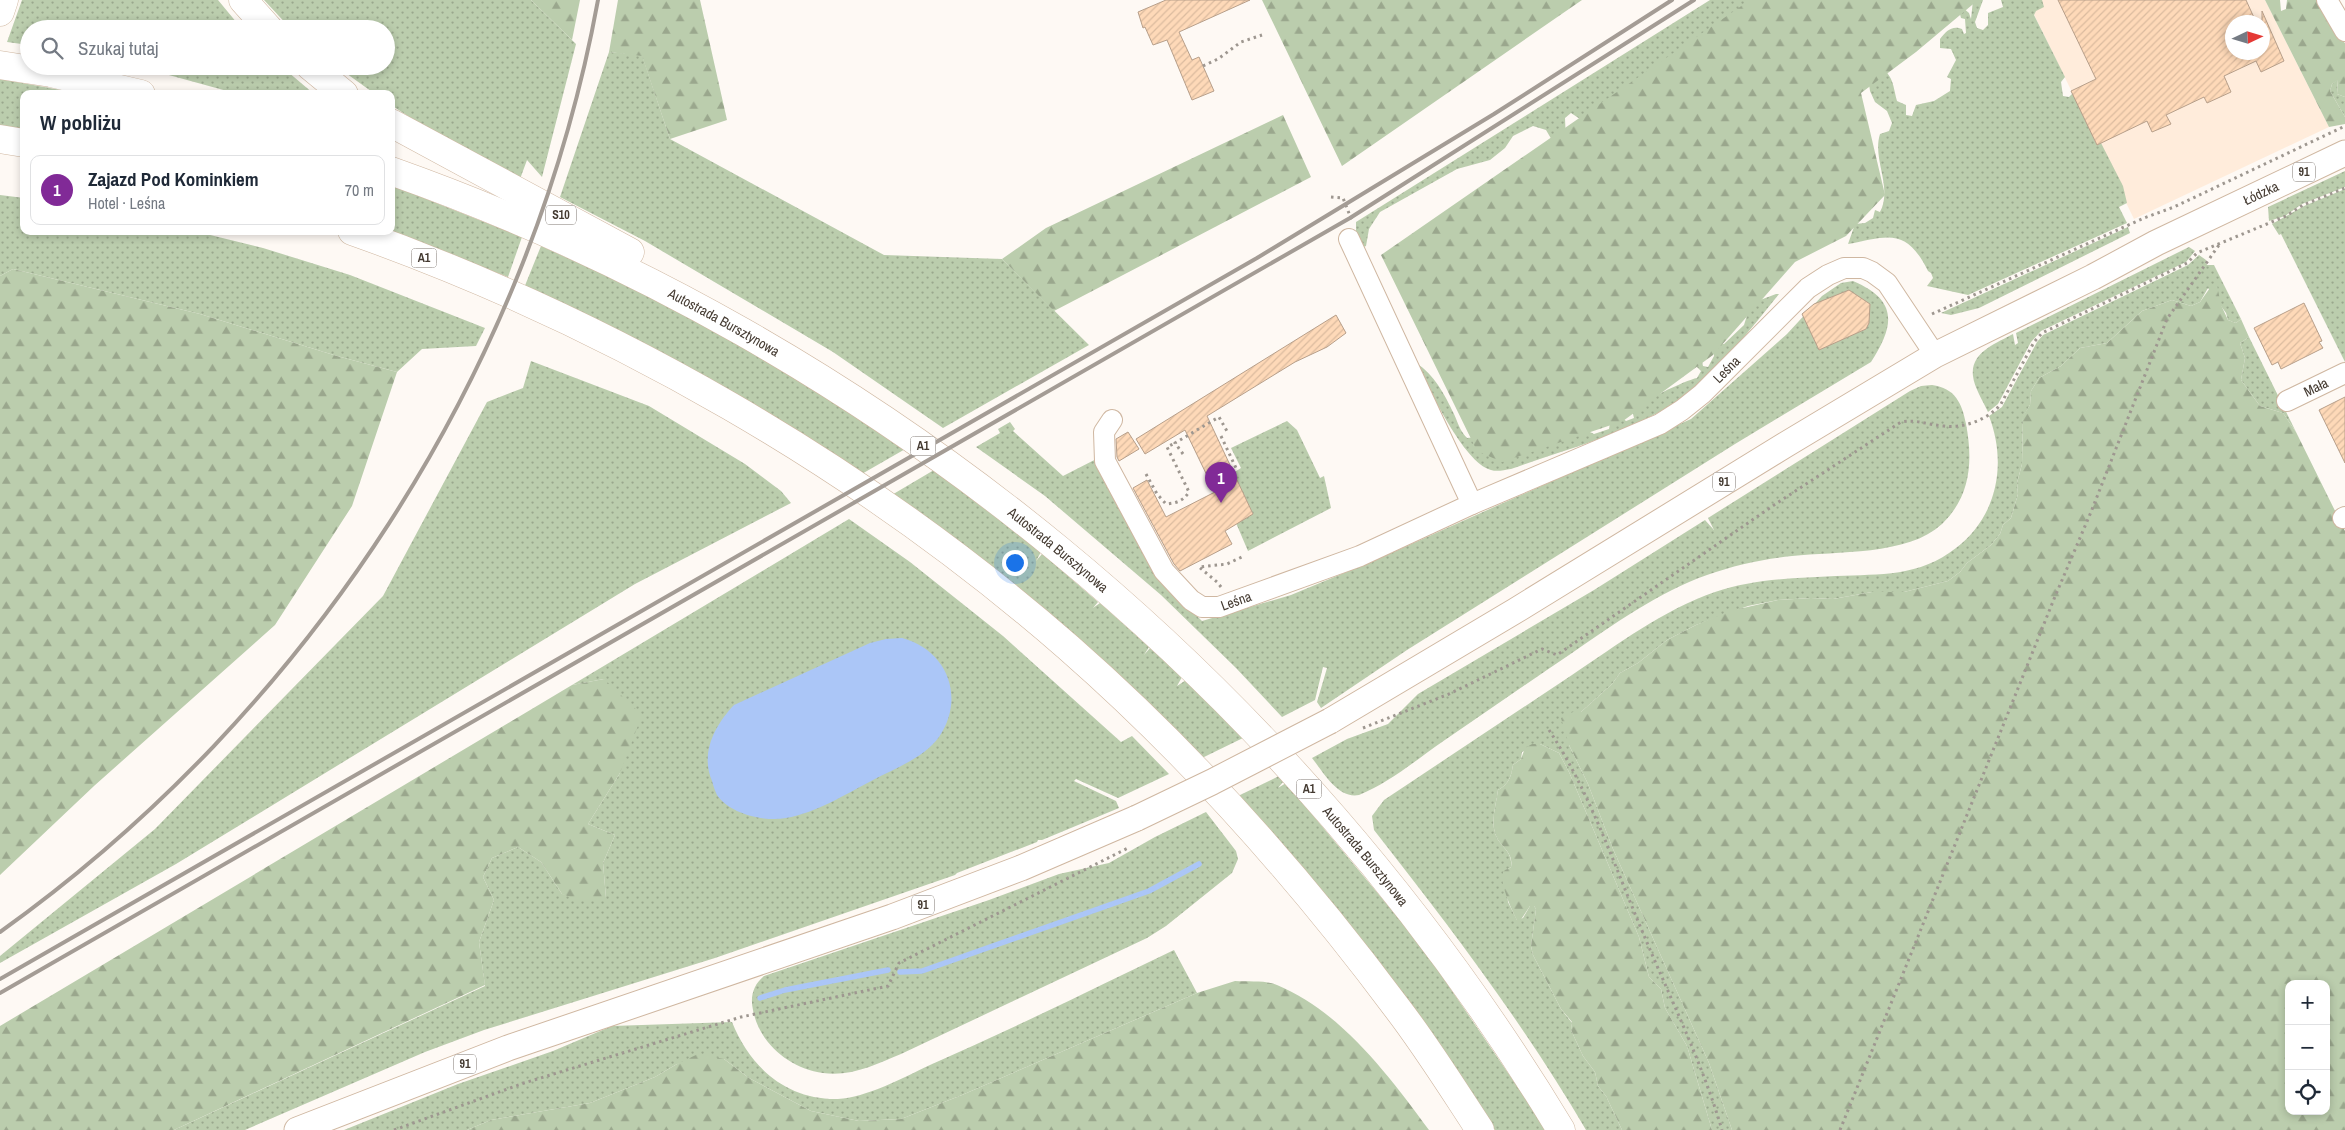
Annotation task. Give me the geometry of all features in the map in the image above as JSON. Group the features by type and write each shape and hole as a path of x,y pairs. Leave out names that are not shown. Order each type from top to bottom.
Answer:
{"highway":[{"path":"0,12 4,0"},
{"path":"243,0 261,20"},
{"path":"0,65 20,68"},
{"path":"60,75 124,90"},
{"path":"321,75 339,90"},
{"name":"S10","path":"395,125 656,267 720,321"},
{"path":"0,139 20,142"},
{"name":"Autostrada Bursztynowa","path":"395,172 453,193 570,243 647,280 720,321 870,411 954,468 1058,548 1161,638 1203,678 1249,723 1310,789 1408,907 1472,991 1561,1130"},
{"name":"A1","path":"362,235 496,287 706,391 901,516 1010,600 1070,649 1171,745 1274,854 1400,1011 1480,1130"}],"main road":[{"name":"Łódzka","path":"1935,355 2203,221 2345,153"},
{"name":"91","path":"297,1130 508,1048 910,910 1021,868 1137,818 1212,782 1330,721 1515,611 1785,444 1935,355"}],"street":[{"path":"2327,0 2345,31"},
{"path":"1349,238 1472,504"},
{"name":"Leśna","path":"1112,420 1104,432 1105,461 1164,571 1180,590 1202,607 1219,607 1360,556 1472,504 1611,446 1677,413 1702,394 1808,288 1844,268 1863,268 1880,276 1893,290 1935,355"},
{"name":"Mała","path":"2287,401 2345,374"}],"path":[{"path":"1203,66 1218,59 1241,42 1262,35"},
{"path":"1913,323 2070,251 2174,207 2345,126"},
{"path":"1356,731 1448,694 1542,649 1557,655 1774,505 1901,422 1912,420 1946,427 1978,421 2001,404 2034,342 2042,333 2187,263 2197,253 2286,216 2303,205 2345,188"},
{"path":"1331,197 1343,198 1354,227 1349,238"},
{"path":"1840,1130 2168,319 2218,245"},
{"path":"1146,474 1166,504 1176,504 1189,492 1167,447 1219,417 1228,433"},
{"path":"1221,436 1236,468"},
{"path":"1175,443 1183,454"},
{"path":"1231,603 1217,582 1199,567 1227,564 1244,556"},
{"path":"1549,730 1574,771 1662,979 1690,1040 1722,1130"},
{"path":"394,1130 524,1083 741,1016 888,986 899,963 1136,844"}],"shaded area":[{"path":"2027,0 2265,0 2329,127 2134,219"}],"green space":[{"path":"22,0 218,0 235,20 20,20 20,44 7,42"},
{"path":"264,0 531,0 576,44 542,177 527,160 520,179 426,128 395,108 395,90 369,90 349,75 395,75 395,20 283,20"},
{"path":"531,0 580,0 572,40"},
{"path":"618,0 700,0 727,120 670,139 642,56 609,52"},
{"path":"1262,0 1582,0 1342,166"},
{"path":"1710,0 1757,0 1586,123 1571,113 1565,118 1566,142 1556,147 1546,130 1533,126 1513,136 1505,148 1490,160 1457,169 1380,212 1369,229 1366,246 1359,249 1356,222"},
{"path":"1750,0 1978,0 1916,52 1861,93 1885,195 1846,236 1795,262 1713,355 1623,421 1502,462 1477,451 1381,255"},
{"path":"1973,0 1983,0 1975,22 1977,28 1983,30 1988,25 1988,13 2003,7 2001,0 2042,0 2044,7 2036,11 2034,15 2065,77 2061,82 2063,96 2069,97 2073,93 2096,143 2098,145 2101,143 2123,186 2127,203 2119,207 2127,223 1968,295 1927,286 1933,278 1931,273 1912,247 1904,241 1886,237 1848,244 1855,224 1865,223 1873,218 1875,210 1880,212 1883,202 1884,183 1878,144 1880,134 1889,131 1892,123 1887,111 1875,102 1870,91 1867,71 1879,64 1884,69 1892,81 1897,101 1906,105 1906,115 1912,116 1916,105 1934,101 1950,91 1951,79 1947,77 1956,60 1951,49 1940,48 1940,39 1952,28 1962,29 1964,34 1966,33 1965,19 1961,18 1959,10 1962,7 1969,13 1971,19"},
{"path":"2265,0 2280,0 2281,11 2286,9 2287,0 2320,0 2337,36 2345,43 2345,97 2337,94 2338,80 2332,84 2330,91 2345,117 2345,124 2329,127"},
{"path":"609,52 642,55 670,139 884,255 1002,259 1089,345 943,428 833,352 645,241 560,197"},
{"path":"169,75 292,75 309,90 223,90"},
{"path":"0,79 61,90 20,90 20,128 0,126"},
{"path":"2338,79 2337,94 2345,97 2345,117 2330,91 2332,84"},
{"path":"1283,115 1311,177 1054,311 1002,259 1046,228"},
{"path":"2345,171 2345,187 2302,204 2285,216 2269,221 2268,207"},
{"path":"395,187 522,237 508,277 395,234"},
{"path":"2345,189 2345,362 2281,234 2279,235 2272,224 2304,206"},
{"path":"0,195 20,198 20,235 210,235 263,248 350,275 485,328 476,346 422,349 397,372 337,356 200,314 13,269 0,276"},
{"path":"2128,227 2130,233 1979,308 1951,315 1941,313"},
{"path":"541,246 625,284 758,355 907,448 860,475 524,288"},
{"path":"2189,247 2195,251 2186,262 2041,331 2031,342 1998,404 1988,412 1973,376 1973,368 1976,361 1986,349 2013,334 2015,345 2018,343 2016,333"},
{"path":"2199,255 2206,260 2207,265 2214,265 2241,319 2236,323 2228,320 2226,313 2208,288 2200,302 2191,306 2172,300 2142,311 2107,343 2080,348 2061,366 2039,378 2031,391 2030,405 2023,417 2022,464 2017,483 2018,494 2011,518 2003,525 2000,534 1991,545 1967,563 1960,572 1948,581 1904,592 1872,592 1833,599 1778,600 1748,606 1696,625 1667,640 1638,663 1620,673 1612,684 1581,712 1569,745 1588,784 1613,849 1709,1063 1732,1130 1712,1130 1687,1046 1665,1008 1661,989 1649,977 1639,937 1569,772 1559,753 1540,744 1522,752 1521,759 1513,765 1509,780 1498,790 1494,828 1497,838 1508,852 1511,861 1511,867 1505,871 1508,902 1517,920 1523,918 1530,906 1534,906 1536,909 1531,946 1533,955 1561,1009 1572,1023 1571,1030 1583,1056 1595,1072 1598,1086 1606,1096 1622,1130 1586,1130 1512,1014 1374,830 1372,816 1384,800 1641,629 1677,608 1715,592 1745,584 1790,579 1884,574 1914,569 1942,557 1956,548 1970,535 1981,520 1990,505 1995,488 1998,470 1997,452 1989,416 2002,407 2037,342 2043,335 2188,265"},
{"path":"13,269 200,314 337,356 397,372 352,506 275,625 94,786 0,875 0,276"},
{"path":"1853,281 1868,288 1878,296 1885,305 1888,315 1885,336 1871,362 1735,444 1407,650 1321,708 1317,702 1327,668 1323,667 1315,700 1282,717 1236,668 1161,595 1045,496 976,447 1000,433 998,429 1010,422 1015,429 1013,431 1063,476 1108,453 1169,589 1202,621 1291,595 1380,558 1691,419 1787,334 1822,296 1841,283"},
{"path":"2212,285 2217,285 2221,305 2228,320 2236,323 2241,319 2249,337 2240,343 2245,358 2241,380 2260,406 2283,413 2296,432 2345,531 2345,1130 1732,1130 1709,1063 1613,849 1588,784 1569,745 1561,718 1573,712 1581,712 1612,684 1620,673 1638,663 1667,640 1730,611 1778,600 1833,599 1872,592 1904,592 1948,581 1960,572 1967,563 1991,545 2000,534 2003,525 2011,518 2018,494 2017,483 2022,464 2023,416 2030,405 2031,391 2039,378 2061,366 2080,348 2107,343 2142,311 2172,300 2191,306 2200,302"},
{"path":"1779,294 1723,360 1698,384 1667,408 1601,438 1511,469 1491,470 1480,464 1469,454 1438,406 1416,363 1428,373 1443,392 1461,430 1467,438 1580,427 1594,434 1609,429 1611,417 1618,414 1626,421 1634,418 1632,410 1643,402 1697,378 1701,371 1695,365 1701,357 1703,366 1708,367 1714,356 1713,345 1724,344 1744,325 1749,309 1755,302"},
{"path":"2249,337 2296,432 2283,413 2260,406 2241,380 2245,358 2240,343"},
{"path":"531,361 649,406 745,464 781,491 791,503 635,584 176,864 0,963 0,956 155,829 383,596 487,402 523,388"},
{"path":"1932,385 1946,389 1960,403 1968,438 1969,465 1968,477 1959,502 1942,524 1928,534 1910,542 1891,547 1792,556 1760,561 1728,568 1689,582 1621,620 1402,771 1359,795 1344,793 1338,789 1312,758 1347,739 1388,724 1418,694 1594,590 1705,520 1714,530 1708,518 1910,391 1921,386"},
{"path":"1287,421 1297,430 1320,478 1324,476 1331,508 1248,551 1236,523 1253,514 1233,473 1241,468 1231,448"},
{"path":"934,470 1041,552 1036,561 1042,554 1044,555 1098,602 1093,608 1100,603 1149,647 1144,655 1150,648 1182,677 1177,686 1186,680 1243,738 1202,758 890,496"},
{"path":"849,519 910,562 1003,636 1121,742 1132,736 1169,774 1118,798 1076,779 1074,781 1116,801 1119,808 955,875 715,958 484,1030 425,1052 245,1130 174,1130 485,986 479,942 494,900 483,877 492,858 518,847 541,862 562,894 606,898 603,863 615,835 588,824 620,773 604,679 572,685"},
{"path":"604,679 642,715 620,773 588,824 615,835 603,863 606,898 582,901 562,894 541,862 518,847 492,858 483,877 494,900 479,942 485,985 174,1130 0,1130 0,1026 572,685"},
{"path":"1532,744 1540,744 1559,753 1569,772 1639,937 1649,977 1661,989 1665,1008 1687,1046 1712,1130 1622,1130 1606,1096 1598,1086 1595,1072 1583,1056 1571,1030 1572,1022 1561,1009 1533,955 1531,946 1536,909 1534,906 1530,906 1520,921 1515,916 1506,896 1502,875 1504,871 1511,867 1510,857 1497,838 1494,822 1498,790 1507,783 1513,765 1521,759 1525,748"},
{"path":"1279,776 1283,782 1278,788 1286,783 1420,944 1547,1130 1495,1130 1238,796"},
{"path":"1206,812 1236,851 1238,859 1232,873 1166,926 1147,938 901,1054 854,1071 833,1074 823,1073 799,1066 788,1060 769,1043 756,1022 752,996 757,983 764,976 989,900 1059,874 1109,863 1155,837"},
{"path":"1174,950 1197,993 962,1095 901,1119 859,1121 811,1111 749,1078 724,1059 677,1064 655,1077 590,1103 491,1120 467,1130 344,1130 458,1084 553,1051 612,1026 732,1022 749,1053 772,1078 802,1094 819,1098 849,1098 897,1081"},
{"path":"1235,981 1273,983 1323,1011 1362,1047 1398,1088 1429,1130 467,1130 491,1120 590,1103 655,1077 698,1054 724,1059 749,1078 811,1111 859,1121 901,1119 962,1095 1197,993"}],"water":[{"path":"902,638 918,644 931,653 941,664 951,691 951,706 947,722 939,737 926,751 831,802 797,816 768,819 739,812 723,802 716,793 709,771 709,750 711,740 721,721 734,705 870,643"}],"building":[{"path":"1166,0 1250,0 1179,32 1192,60 1199,57 1214,91 1192,100 1167,40 1153,45 1145,27 1143,28 1138,12"},
{"path":"2058,0 2246,0 2253,15 2225,15 2225,60 2270,60 2270,29 2284,61 2261,72 2256,61 2224,76 2231,92 2207,103 2204,97 2166,115 2171,124 2152,132 2147,121 2097,145 2071,91 2096,79"},
{"path":"1849,290 1870,304 1869,323 1866,329 1819,350 1802,314 1814,304"},
{"path":"2304,303 2322,341 2319,342 2323,348 2281,369 2278,362 2272,365 2254,328"},
{"path":"1336,315 1346,333 1327,347 1295,362 1207,416 1253,514 1225,531 1232,544 1180,571 1174,564 1133,488 1147,480 1166,517 1215,492 1185,430 1145,454 1136,439"},
{"path":"2345,397 2345,463 2319,410"},
{"path":"1128,432 1139,449 1119,461 1116,439"}],"waterway":[{"path":"900,972 922,971 1149,891 1199,864"},
{"path":"760,998 785,990 888,970"}],"railway":[{"path":"0,932 111,844 214,746 307,639 389,523 460,401 519,272 565,138 598,0"},
{"path":"0,979 1257,258 1494,114 1672,0"},
{"path":"0,993 1350,218 1694,0"}],"place":[{"name":"Zajazd Pod Kominkiem","path":"1221,503"}]}
